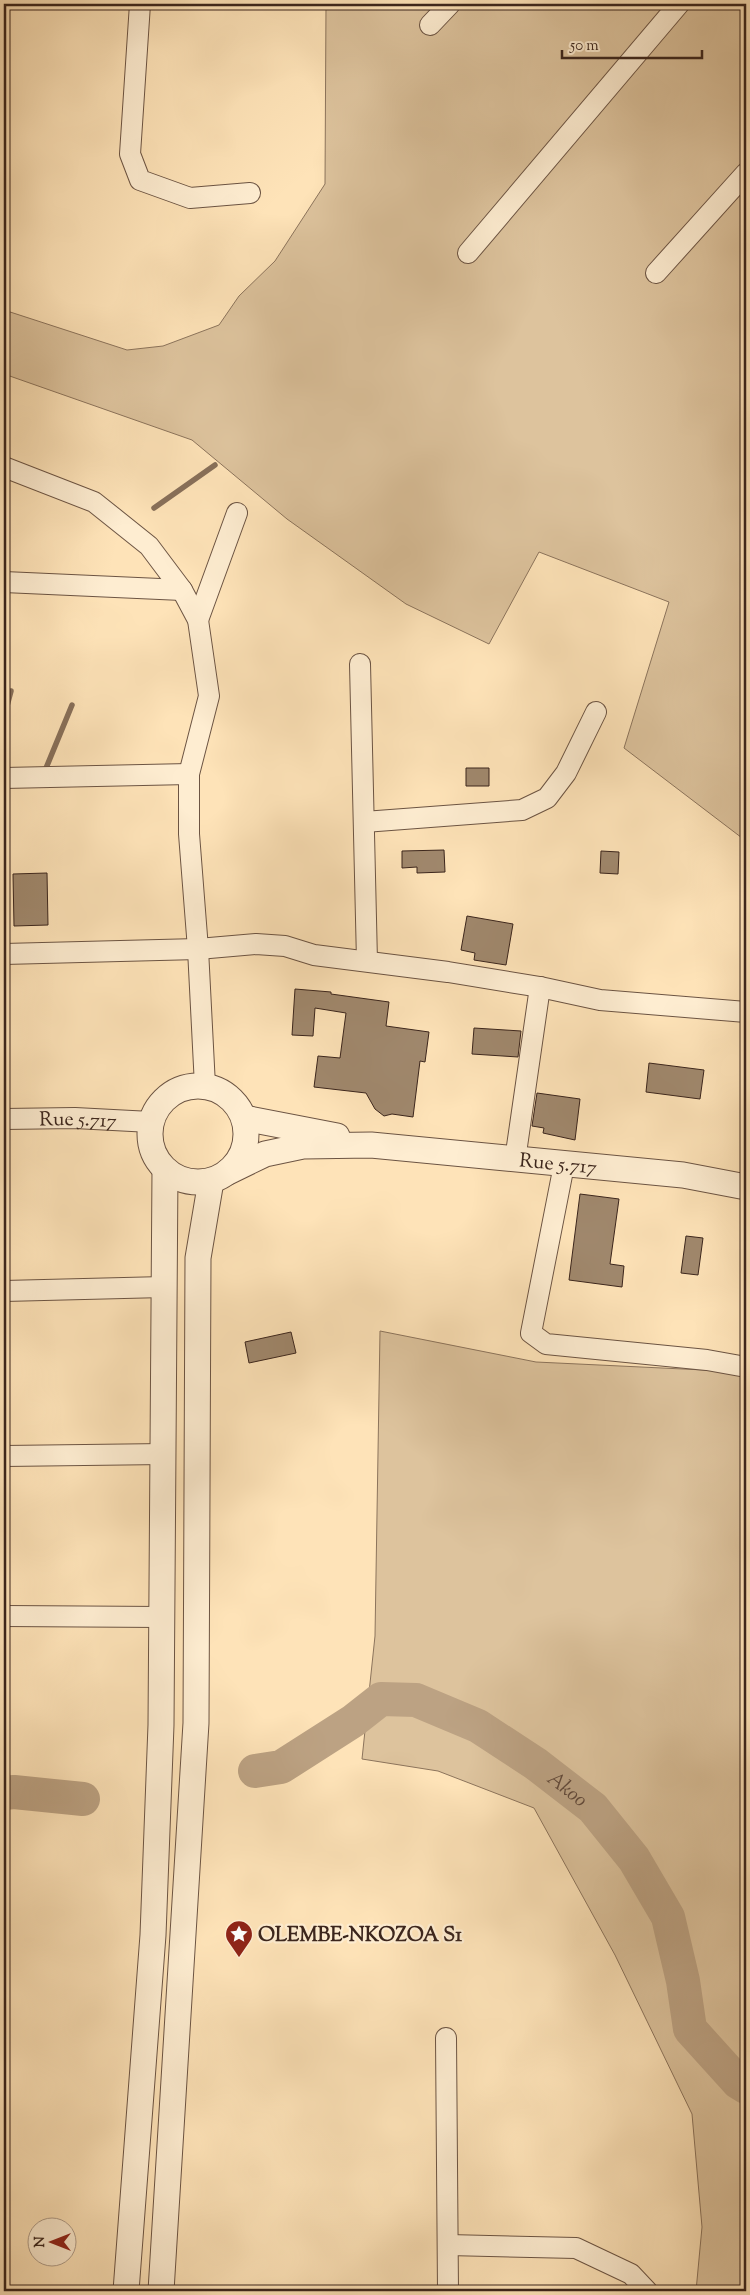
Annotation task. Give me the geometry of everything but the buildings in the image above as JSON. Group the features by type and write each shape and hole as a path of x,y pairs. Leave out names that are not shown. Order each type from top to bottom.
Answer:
{"street":[{"path":"140,4 130,154 140,180 190,198 250,194"},
{"path":"430,26 450,4"},
{"path":"468,253 679,4"},
{"path":"656,273 746,173"},
{"path":"4,467 94,502 149,546 182,590 198,620 209,696 189,774 189,834 198,949 205,1086"},
{"path":"198,620 236,513"},
{"path":"4,582 182,590"},
{"path":"360,664 367,961"},
{"path":"364,822 522,810 548,798 566,772 596,712"},
{"path":"4,778 189,774"},
{"path":"4,954 198,949 256,944 285,946 314,954 540,987 600,1000 746,1012"},
{"path":"515,1160 540,987"},
{"path":"191,1086 205,1086 218,1090 229,1096 238,1106 244,1118 246,1132 245,1148 238,1162 220,1177 195,1183 179,1179 165,1170 157,1160 152,1148 150,1135 157,1109 166,1098 178,1090 191,1086"},
{"name":"Rue 5.717","path":"4,1120 75,1118 152,1122"},
{"name":"Rue 5.717","path":"244,1118 326,1132 371,1145"},
{"name":"Rue 5.717","path":"220,1177 265,1154 303,1146 371,1145 683,1175 746,1187"},
{"path":"564,1165 531,1333 546,1344 707,1360 746,1367"},
{"path":"126,2291 153,1935 161,1725 165,1170"},
{"path":"161,2291 196,1723 198,1258 220,1177"},
{"path":"4,1292 164,1287"},
{"path":"4,1456 164,1454"},
{"path":"4,1616 161,1617"},
{"path":"446,2038 448,2291"},
{"path":"448,2245 576,2248 631,2274 647,2291"}],"shaded area":[{"path":"326,4 746,4 746,841 624,748 669,602 539,552 489,644 406,604 287,519 192,440 4,374 4,310 127,350 163,346 219,325 239,296 275,261 325,184"},
{"path":"380,1331 536,1362 746,1372 746,2291 696,2291 702,2227 692,2114 615,1955 534,1808 438,1771 362,1759 375,1636"}],"waterway":[{"path":"154,508 215,465"},
{"path":"4,717 11,691"},
{"path":"44,773 72,705"},
{"name":"Akoo","path":"255,1771 281,1767 353,1721 381,1699 416,1700 478,1726 536,1764 593,1808 634,1859 668,1917 683,1981 690,2029 738,2082 746,2087"},
{"name":"Akoo","path":"4,1793 14,1792 83,1799"}],"place":[{"name":"OLEMBE-NKOZOA S1","path":"239,1958"}]}
